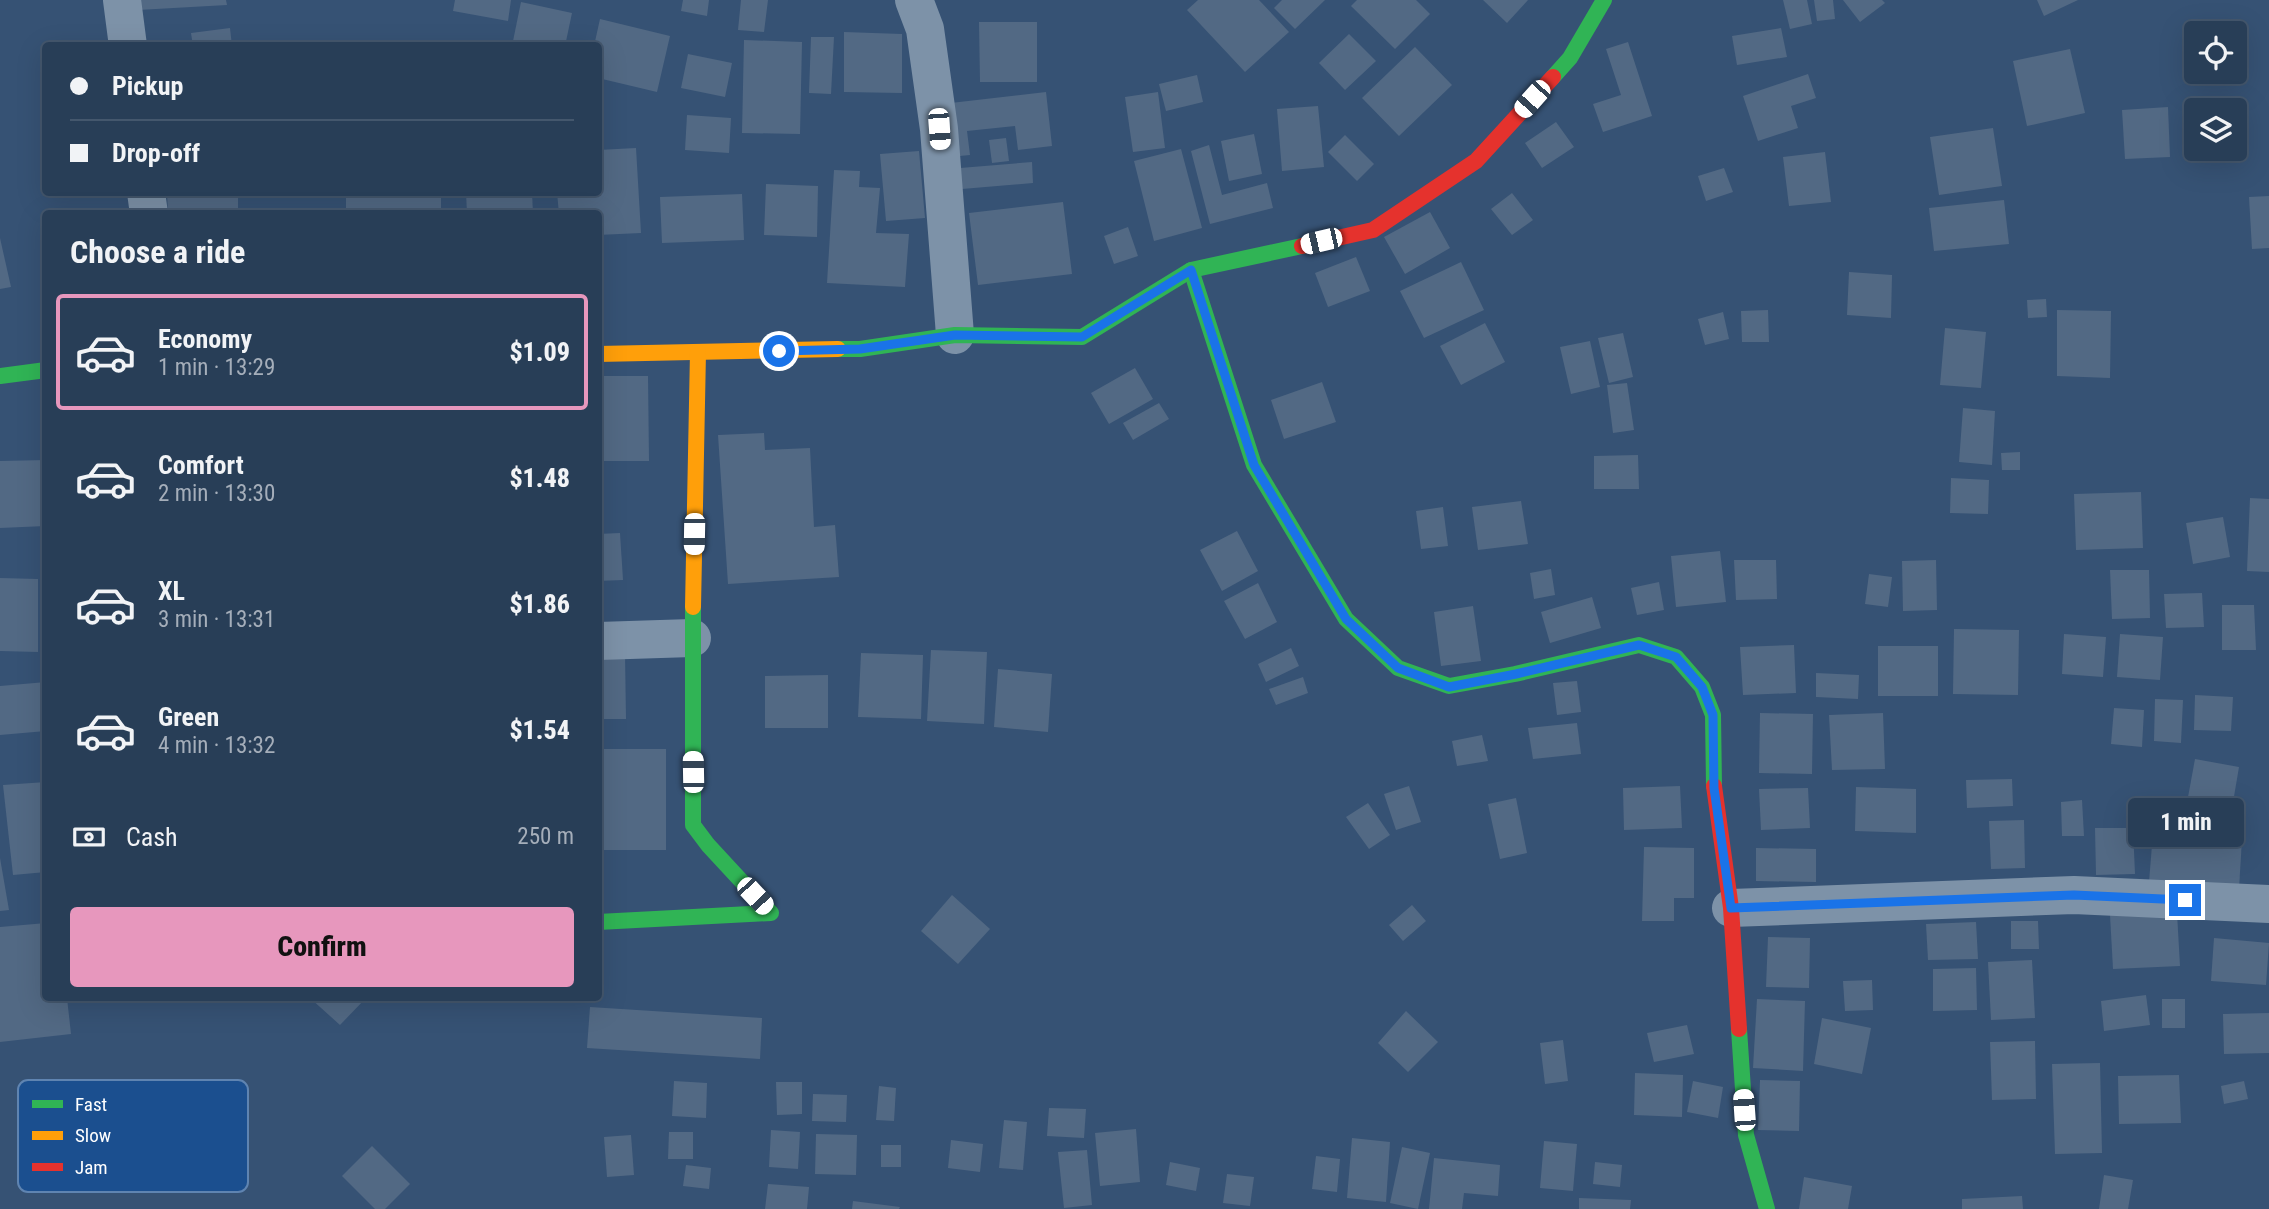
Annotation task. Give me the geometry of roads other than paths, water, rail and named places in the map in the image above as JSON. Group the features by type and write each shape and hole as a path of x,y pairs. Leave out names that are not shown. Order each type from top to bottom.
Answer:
{"street":[{"path":"122,0 127,42"},
{"path":"914,0 925,29 939,129 955,335"},
{"path":"602,354 860,349 955,335 1082,337 1191,270 1373,230 1476,161 1570,58 1604,0"},
{"path":"1191,270 1254,465 1346,619 1398,668 1449,687 1639,645 1676,657 1702,687 1713,715 1714,788 1731,908 1746,1135 1767,1209"},
{"path":"602,922 771,913 693,825 692,638 698,352"},
{"path":"0,376 42,371"},
{"path":"602,641 692,638"},
{"path":"1731,908 2074,895 2269,904"}]}
